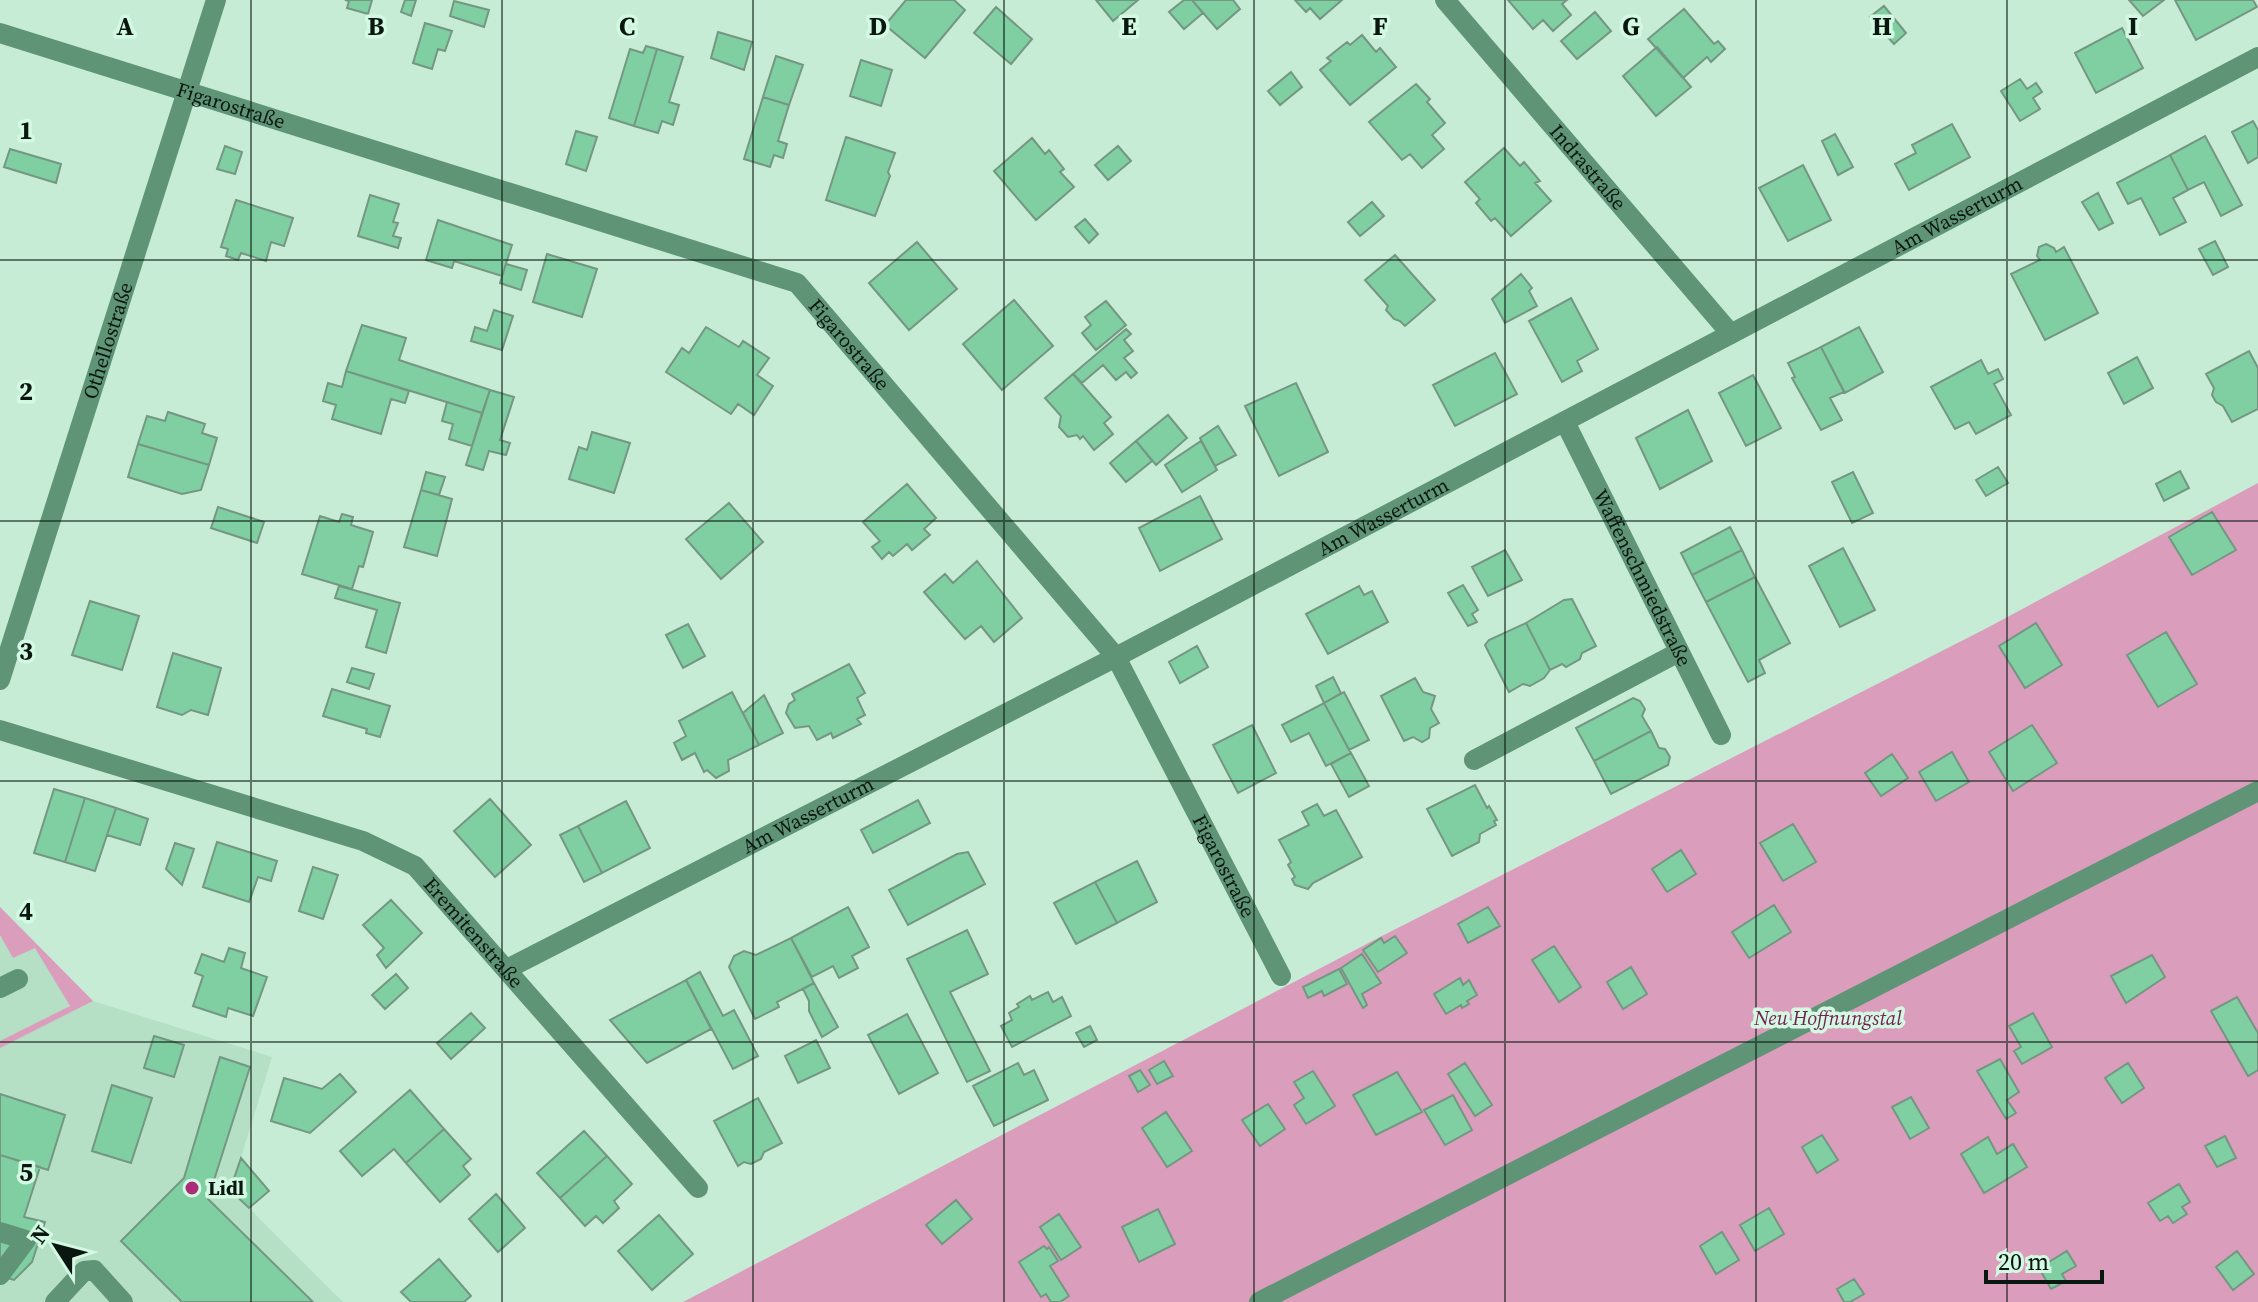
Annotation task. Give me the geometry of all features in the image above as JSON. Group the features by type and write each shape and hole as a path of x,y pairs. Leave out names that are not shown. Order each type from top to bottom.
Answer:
{"street":[{"name":"Othellostraße","path":"0,680 216,0"},
{"name":"Indrastraße","path":"1445,0 1731,334"},
{"name":"Figarostraße","path":"0,33 797,283 1116,657 1281,976"},
{"name":"Am Wasserturm","path":"507,969 1116,657 2258,57"},
{"name":"Waffenschmiedstraße","path":"1565,422 1721,735"},
{"path":"1474,760 1679,652"},
{"name":"Eremitenstraße","path":"0,730 363,841 415,866 698,1188"},
{"path":"1259,1302 2258,791"},
{"path":"0,1232 26,1240 1,1268"},
{"path":"55,1302 84,1271 94,1270 123,1302"}],"shaded area":[{"path":"0,907 93,1001 272,1057 231,1190 343,1302 0,1302"}],"green space":[{"name":"Neu Hoffnungstal","path":"2258,483 2258,1302 683,1302 1380,937 1985,629"},
{"path":"0,907 93,1001 0,1048 0,1041 70,1006 35,948 13,958 0,935"}],"building":[{"path":"345,0 372,0 368,14 347,8 349,1"},
{"path":"405,0 416,0 411,16 401,12"},
{"path":"906,0 954,0 965,10 925,58 885,25"},
{"path":"1096,0 1138,0 1113,21"},
{"path":"1184,0 1192,0 1203,13 1184,29 1169,12"},
{"path":"1192,0 1233,0 1240,9 1217,29"},
{"path":"1295,0 1342,0 1320,19 1310,8 1306,12"},
{"path":"1508,0 1567,0 1562,4 1571,15 1553,31 1543,20 1533,29"},
{"path":"2129,0 2164,0 2143,16"},
{"path":"2175,0 2253,0 2257,7 2196,40"},
{"path":"454,1 489,10 484,27 450,16"},
{"path":"1884,6 1906,33 1894,44 1870,17"},
{"path":"996,7 1032,39 1011,64 974,33"},
{"path":"1684,9 1714,44 1718,41 1725,49 1711,62 1707,57 1683,78 1648,39"},
{"path":"1595,12 1611,31 1577,59 1561,41"},
{"path":"425,23 452,31 445,51 438,49 432,69 413,63"},
{"path":"2122,28 2143,68 2096,93 2075,53"},
{"path":"718,32 752,42 744,70 711,58"},
{"path":"1362,35 1376,52 1380,48 1396,67 1350,105 1320,70 1331,61 1327,58"},
{"path":"646,46 657,49 634,126 609,118 630,49 643,53"},
{"path":"1657,47 1691,87 1656,116 1623,76"},
{"path":"657,49 683,57 669,102 679,105 673,125 662,121 658,133 634,126"},
{"path":"776,56 803,65 789,105 763,97"},
{"path":"861,60 892,70 881,106 850,96"},
{"path":"1291,72 1302,87 1280,105 1268,91"},
{"path":"2020,79 2027,89 2036,83 2042,92 2033,98 2040,109 2020,121 2001,91"},
{"path":"1416,84 1445,123 1432,135 1444,149 1422,168 1410,154 1402,160 1369,122"},
{"path":"763,97 789,105 778,141 787,144 783,158 774,155 770,167 744,159"},
{"path":"2253,121 2258,130 2258,157 2248,163 2232,132"},
{"path":"1952,124 1970,157 1909,190 1895,164 1916,153 1912,145"},
{"path":"576,131 597,137 586,171 566,164"},
{"path":"1835,134 1853,167 1838,175 1822,141"},
{"path":"2205,136 2242,205 2221,216 2204,182 2188,190 2170,155"},
{"path":"846,137 895,153 875,216 826,200"},
{"path":"1032,138 1045,154 1049,150 1064,169 1060,172 1074,187 1036,220 994,171"},
{"path":"225,146 242,152 235,174 217,169"},
{"path":"1118,146 1131,161 1108,180 1095,165"},
{"path":"1504,148 1520,166 1524,162 1540,181 1535,183 1551,201 1511,236 1495,218 1491,221 1476,203 1480,199 1465,182"},
{"path":"10,149 61,164 56,183 4,167"},
{"path":"2170,155 2188,190 2173,198 2186,222 2160,235 2141,198 2128,204 2117,183"},
{"path":"1803,165 1831,220 1788,241 1759,188"},
{"path":"2098,193 2113,223 2099,230 2082,202"},
{"path":"370,195 399,204 393,222 398,223 393,236 401,238 398,248 358,236"},
{"path":"236,200 293,218 284,246 271,242 266,261 241,253 238,260 226,256 228,249 221,247"},
{"path":"1372,202 1384,216 1360,236 1348,222"},
{"path":"1085,219 1098,234 1089,243 1075,227"},
{"path":"438,220 512,245 502,276 454,261 452,268 426,260"},
{"path":"2215,241 2228,267 2213,275 2199,249"},
{"path":"917,242 957,289 909,330 869,283"},
{"path":"2046,244 2056,252 2064,247 2098,313 2045,340 2011,274 2040,260 2037,256 2039,247"},
{"path":"547,254 597,269 582,317 533,302"},
{"path":"1395,255 1435,300 1405,326 1386,310 1388,306 1365,280"},
{"path":"506,264 527,270 521,290 500,283"},
{"path":"1521,274 1532,288 1529,291 1537,306 1505,323 1492,299"},
{"path":"1571,298 1598,349 1577,361 1582,371 1562,382 1529,321"},
{"path":"1014,300 1053,346 1002,390 963,344"},
{"path":"1106,301 1126,325 1096,350 1082,333 1091,325 1085,317"},
{"path":"494,310 513,316 502,350 471,341 475,327 487,331"},
{"path":"362,325 406,338 399,360 490,390 482,413 346,371"},
{"path":"706,327 739,347 743,341 769,358 757,375 773,386 754,415 738,404 731,414 666,372 682,348 689,353"},
{"path":"1859,327 1883,372 1845,393 1821,347"},
{"path":"1126,329 1131,334 1124,340 1133,351 1124,358 1137,373 1131,378 1126,372 1116,380 1103,365 1082,383 1073,374"},
{"path":"1821,347 1844,392 1830,398 1842,420 1821,430 1792,378 1795,377 1788,363"},
{"path":"2249,351 2258,368 2258,409 2232,422 2212,395 2214,388 2206,374"},
{"path":"1495,353 1517,394 1455,426 1433,385"},
{"path":"2137,357 2153,388 2124,404 2108,373"},
{"path":"1981,360 1988,374 1998,369 2003,379 1994,384 2011,415 1976,434 1969,422 1955,429 1931,387"},
{"path":"346,371 409,391 405,403 391,399 381,434 332,419 336,405 323,401 328,383 342,387"},
{"path":"1073,374 1111,417 1104,423 1113,434 1094,450 1083,436 1080,439 1077,435 1068,437 1059,427 1061,416 1045,398"},
{"path":"1753,375 1781,428 1746,446 1719,393"},
{"path":"1296,383 1328,452 1279,476 1245,406"},
{"path":"490,390 514,397 500,440 510,443 506,455 489,451 483,470 466,465"},
{"path":"447,402 482,413 472,446 449,439 453,424 442,421"},
{"path":"1688,410 1712,461 1660,489 1636,438"},
{"path":"168,412 205,424 202,433 217,438 209,465 138,444 147,416 165,421"},
{"path":"1168,415 1187,438 1156,465 1136,441"},
{"path":"1218,426 1236,455 1215,466 1200,438"},
{"path":"592,432 630,443 614,493 569,479 579,447 587,450"},
{"path":"1136,441 1152,461 1126,482 1110,463"},
{"path":"1201,441 1217,470 1182,492 1165,465"},
{"path":"138,444 209,465 201,490 182,494 128,477"},
{"path":"1998,467 2008,483 1986,496 1976,480"},
{"path":"2180,471 2189,488 2164,501 2156,484"},
{"path":"426,472 445,477 439,495 421,490"},
{"path":"1853,472 1873,513 1852,523 1832,482"},
{"path":"907,484 936,518 924,529 930,535 912,550 907,544 893,556 889,552 882,559 872,547 880,541 863,522"},
{"path":"421,490 452,499 437,556 404,547"},
{"path":"1200,496 1222,539 1160,571 1139,528"},
{"path":"729,503 763,542 721,579 686,539"},
{"path":"218,507 264,522 257,543 211,528"},
{"path":"2212,512 2236,550 2192,575 2169,537"},
{"path":"342,514 353,517 351,525 373,532 363,567 359,566 352,589 302,574 320,516 339,522"},
{"path":"1730,527 1742,550 1692,575 1681,553"},
{"path":"1843,548 1875,610 1840,627 1809,566"},
{"path":"1505,550 1522,580 1488,596 1472,567"},
{"path":"1742,550 1755,577 1706,602 1692,575"},
{"path":"977,561 1022,618 994,642 981,626 965,639 924,592 945,574 953,583"},
{"path":"1755,577 1790,643 1759,660 1765,673 1748,682 1706,602"},
{"path":"1463,585 1478,610 1472,614 1477,622 1468,626 1448,593"},
{"path":"339,586 400,603 386,653 366,647 377,610 335,598"},
{"path":"1359,586 1364,595 1372,591 1388,622 1328,654 1306,614"},
{"path":"1572,599 1596,646 1566,667 1562,664 1550,670 1526,623 1564,600"},
{"path":"90,601 139,616 122,670 72,655"},
{"path":"1526,623 1550,670 1544,678 1530,686 1523,684 1509,692 1485,645 1489,640"},
{"path":"2036,623 2062,665 2025,688 1999,646"},
{"path":"688,624 705,656 683,668 666,635"},
{"path":"2166,632 2197,684 2158,707 2127,655"},
{"path":"1197,646 1208,667 1180,683 1169,662"},
{"path":"173,653 221,668 208,715 191,710 182,715 157,707"},
{"path":"849,664 865,693 857,698 865,715 857,719 861,724 833,738 831,733 817,740 809,726 795,728 786,713 789,704 795,700 792,694"},
{"path":"352,668 374,674 369,689 347,682"},
{"path":"1333,677 1341,693 1324,703 1316,686"},
{"path":"1415,678 1423,692 1435,696 1431,709 1439,723 1430,728 1429,738 1422,742 1413,737 1404,741 1381,696"},
{"path":"332,689 390,706 380,737 366,733 367,729 323,716"},
{"path":"732,692 759,745 728,760 729,771 716,778 707,770 704,772 695,753 682,760 674,743 686,736 679,721"},
{"path":"1344,692 1369,740 1349,750 1324,703"},
{"path":"764,695 783,733 759,745 743,713"},
{"path":"1633,698 1640,701 1645,709 1642,716 1651,731 1594,761 1576,728"},
{"path":"1324,703 1351,753 1326,766 1309,733 1291,742 1282,725"},
{"path":"1252,725 1276,773 1238,793 1213,745"},
{"path":"2032,725 2057,763 2013,791 1989,752"},
{"path":"1651,731 1659,748 1665,749 1670,757 1668,765 1611,794 1594,761"},
{"path":"1952,752 1969,782 1936,801 1919,772"},
{"path":"1351,753 1369,786 1349,797 1331,764"},
{"path":"1892,754 1908,778 1881,796 1865,773"},
{"path":"1475,785 1497,820 1494,821 1496,825 1480,834 1479,842 1452,856 1427,809"},
{"path":"54,789 85,798 65,862 34,853"},
{"path":"85,798 116,808 95,871 65,862"},
{"path":"490,799 531,845 495,877 454,831"},
{"path":"918,800 930,823 873,853 861,830"},
{"path":"626,801 650,848 602,873 578,826"},
{"path":"1317,804 1324,816 1336,810 1362,857 1313,883 1308,889 1295,885 1292,879 1295,877 1288,865 1291,862 1279,840 1309,825 1302,812"},
{"path":"116,808 148,819 140,845 107,835"},
{"path":"1793,824 1816,862 1783,881 1760,843"},
{"path":"578,826 602,873 584,882 560,835"},
{"path":"217,842 277,861 271,881 258,877 249,902 203,887"},
{"path":"175,843 194,849 182,885 166,869"},
{"path":"1681,850 1696,874 1667,892 1652,869"},
{"path":"968,852 985,884 908,925 889,890 957,854"},
{"path":"1137,861 1157,902 1117,923 1095,882"},
{"path":"313,867 338,875 323,919 299,911"},
{"path":"1095,882 1117,923 1076,944 1054,903"},
{"path":"391,900 422,933 386,968 377,955 384,948 363,925"},
{"path":"1774,905 1791,932 1749,958 1732,932"},
{"path":"848,907 869,947 852,956 858,968 839,978 833,966 812,977 791,938"},
{"path":"1488,907 1500,926 1468,943 1458,924"},
{"path":"967,930 988,974 950,992 990,1071 967,1082 907,959"},
{"path":"1395,936 1407,953 1378,972 1363,950 1381,938 1384,943"},
{"path":"791,938 814,983 777,1002 779,1007 755,1019 729,967 734,956 744,951 756,955"},
{"path":"1554,946 1581,987 1559,1002 1532,960"},
{"path":"229,948 245,953 241,968 267,977 253,1016 228,1008 226,1017 193,1006 203,976 195,973 202,954 224,962"},
{"path":"1362,954 1381,983 1362,994 1367,1005 1363,1008 1341,968"},
{"path":"2152,955 2165,977 2126,1003 2111,976"},
{"path":"1631,967 1647,994 1623,1009 1607,982"},
{"path":"1339,969 1347,984 1324,996 1322,991 1308,998 1303,987"},
{"path":"700,972 723,1016 734,1010 758,1056 733,1069 686,980"},
{"path":"396,974 408,988 385,1009 372,995"},
{"path":"1460,978 1463,985 1469,980 1477,995 1467,1001 1469,1004 1446,1014 1434,994"},
{"path":"686,980 711,1029 647,1063 610,1020"},
{"path":"814,983 838,1027 822,1037 809,1011 809,1001 803,989"},
{"path":"1048,992 1053,1002 1062,997 1071,1016 1012,1047 1001,1026 1012,1020 1009,1013 1030,996 1032,1000"},
{"path":"2237,997 2258,1033 2258,1070 2248,1076 2211,1011"},
{"path":"471,1013 485,1028 451,1059 437,1043"},
{"path":"2033,1013 2052,1047 2022,1064 2014,1051 2021,1047 2009,1026"},
{"path":"907,1014 938,1073 899,1094 868,1035"},
{"path":"1090,1026 1097,1040 1084,1047 1076,1033"},
{"path":"154,1036 184,1045 174,1077 144,1068"},
{"path":"816,1040 830,1068 798,1083 785,1056"},
{"name":"Lidl","path":"220,1057 250,1067 208,1199 313,1302 182,1302 121,1241 184,1178"},
{"path":"2000,1059 2019,1092 2007,1100 2016,1113 2006,1119 1977,1071"},
{"path":"1164,1061 1173,1076 1157,1084 1149,1070"},
{"path":"1018,1063 1024,1075 1034,1070 1048,1100 994,1126 973,1086"},
{"path":"1465,1063 1492,1105 1475,1116 1448,1074"},
{"path":"2128,1063 2144,1088 2122,1103 2105,1078"},
{"path":"1140,1070 1150,1085 1138,1092 1129,1076"},
{"path":"1313,1071 1335,1106 1306,1124 1294,1105 1304,1098 1294,1082"},
{"path":"1397,1072 1422,1112 1376,1135 1353,1095"},
{"path":"340,1074 356,1092 310,1133 271,1121 284,1078 322,1089"},
{"path":"112,1085 152,1098 131,1163 92,1151"},
{"path":"410,1090 444,1129 406,1163 394,1149 362,1176 340,1151"},
{"path":"0,1094 65,1115 48,1170 0,1155"},
{"path":"1453,1095 1472,1130 1445,1145 1424,1110"},
{"path":"1911,1097 1929,1128 1910,1139 1892,1107"},
{"path":"758,1098 782,1143 764,1152 761,1159 738,1166 714,1121"},
{"path":"1268,1104 1285,1129 1260,1146 1242,1120"},
{"path":"1166,1112 1192,1151 1167,1167 1142,1128"},
{"path":"444,1129 471,1159 463,1166 470,1175 440,1202 406,1163"},
{"path":"584,1131 607,1156 560,1198 537,1173"},
{"path":"1822,1135 1838,1160 1817,1173 1802,1147"},
{"path":"2225,1136 2236,1158 2217,1167 2205,1146"},
{"path":"1988,1137 1997,1154 2013,1144 2027,1167 1984,1193 1961,1154"},
{"path":"0,1155 40,1167 24,1217 45,1222 32,1262 14,1280 0,1276"},
{"path":"607,1156 632,1184 614,1201 619,1208 603,1223 596,1216 585,1226 560,1198"},
{"path":"241,1158 269,1191 249,1208 230,1190"},
{"path":"2179,1184 2190,1202 2182,1207 2187,1214 2173,1223 2168,1216 2160,1221 2148,1203"},
{"path":"496,1194 525,1228 498,1252 469,1219"},
{"path":"956,1200 972,1219 942,1244 926,1225"},
{"path":"1769,1208 1784,1234 1755,1251 1740,1225"},
{"path":"1158,1209 1175,1244 1139,1262 1122,1227"},
{"path":"1059,1214 1081,1247 1061,1260 1040,1227"},
{"path":"659,1215 693,1254 652,1290 618,1251"},
{"path":"1722,1232 1739,1260 1716,1274 1700,1246"},
{"path":"1044,1246 1049,1247 1058,1261 1050,1266 1069,1296 1060,1302 1051,1302 1046,1294 1041,1297 1019,1262"},
{"path":"2067,1251 2076,1266 2062,1274 2066,1281 2051,1289 2039,1268"},
{"path":"2237,1251 2254,1274 2233,1290 2216,1267"},
{"path":"439,1259 471,1296 464,1302 411,1302 401,1292"},
{"path":"1854,1279 1864,1294 1844,1302 1837,1289"}],"place":[{"name":"Lidl","path":"192,1188"}]}
